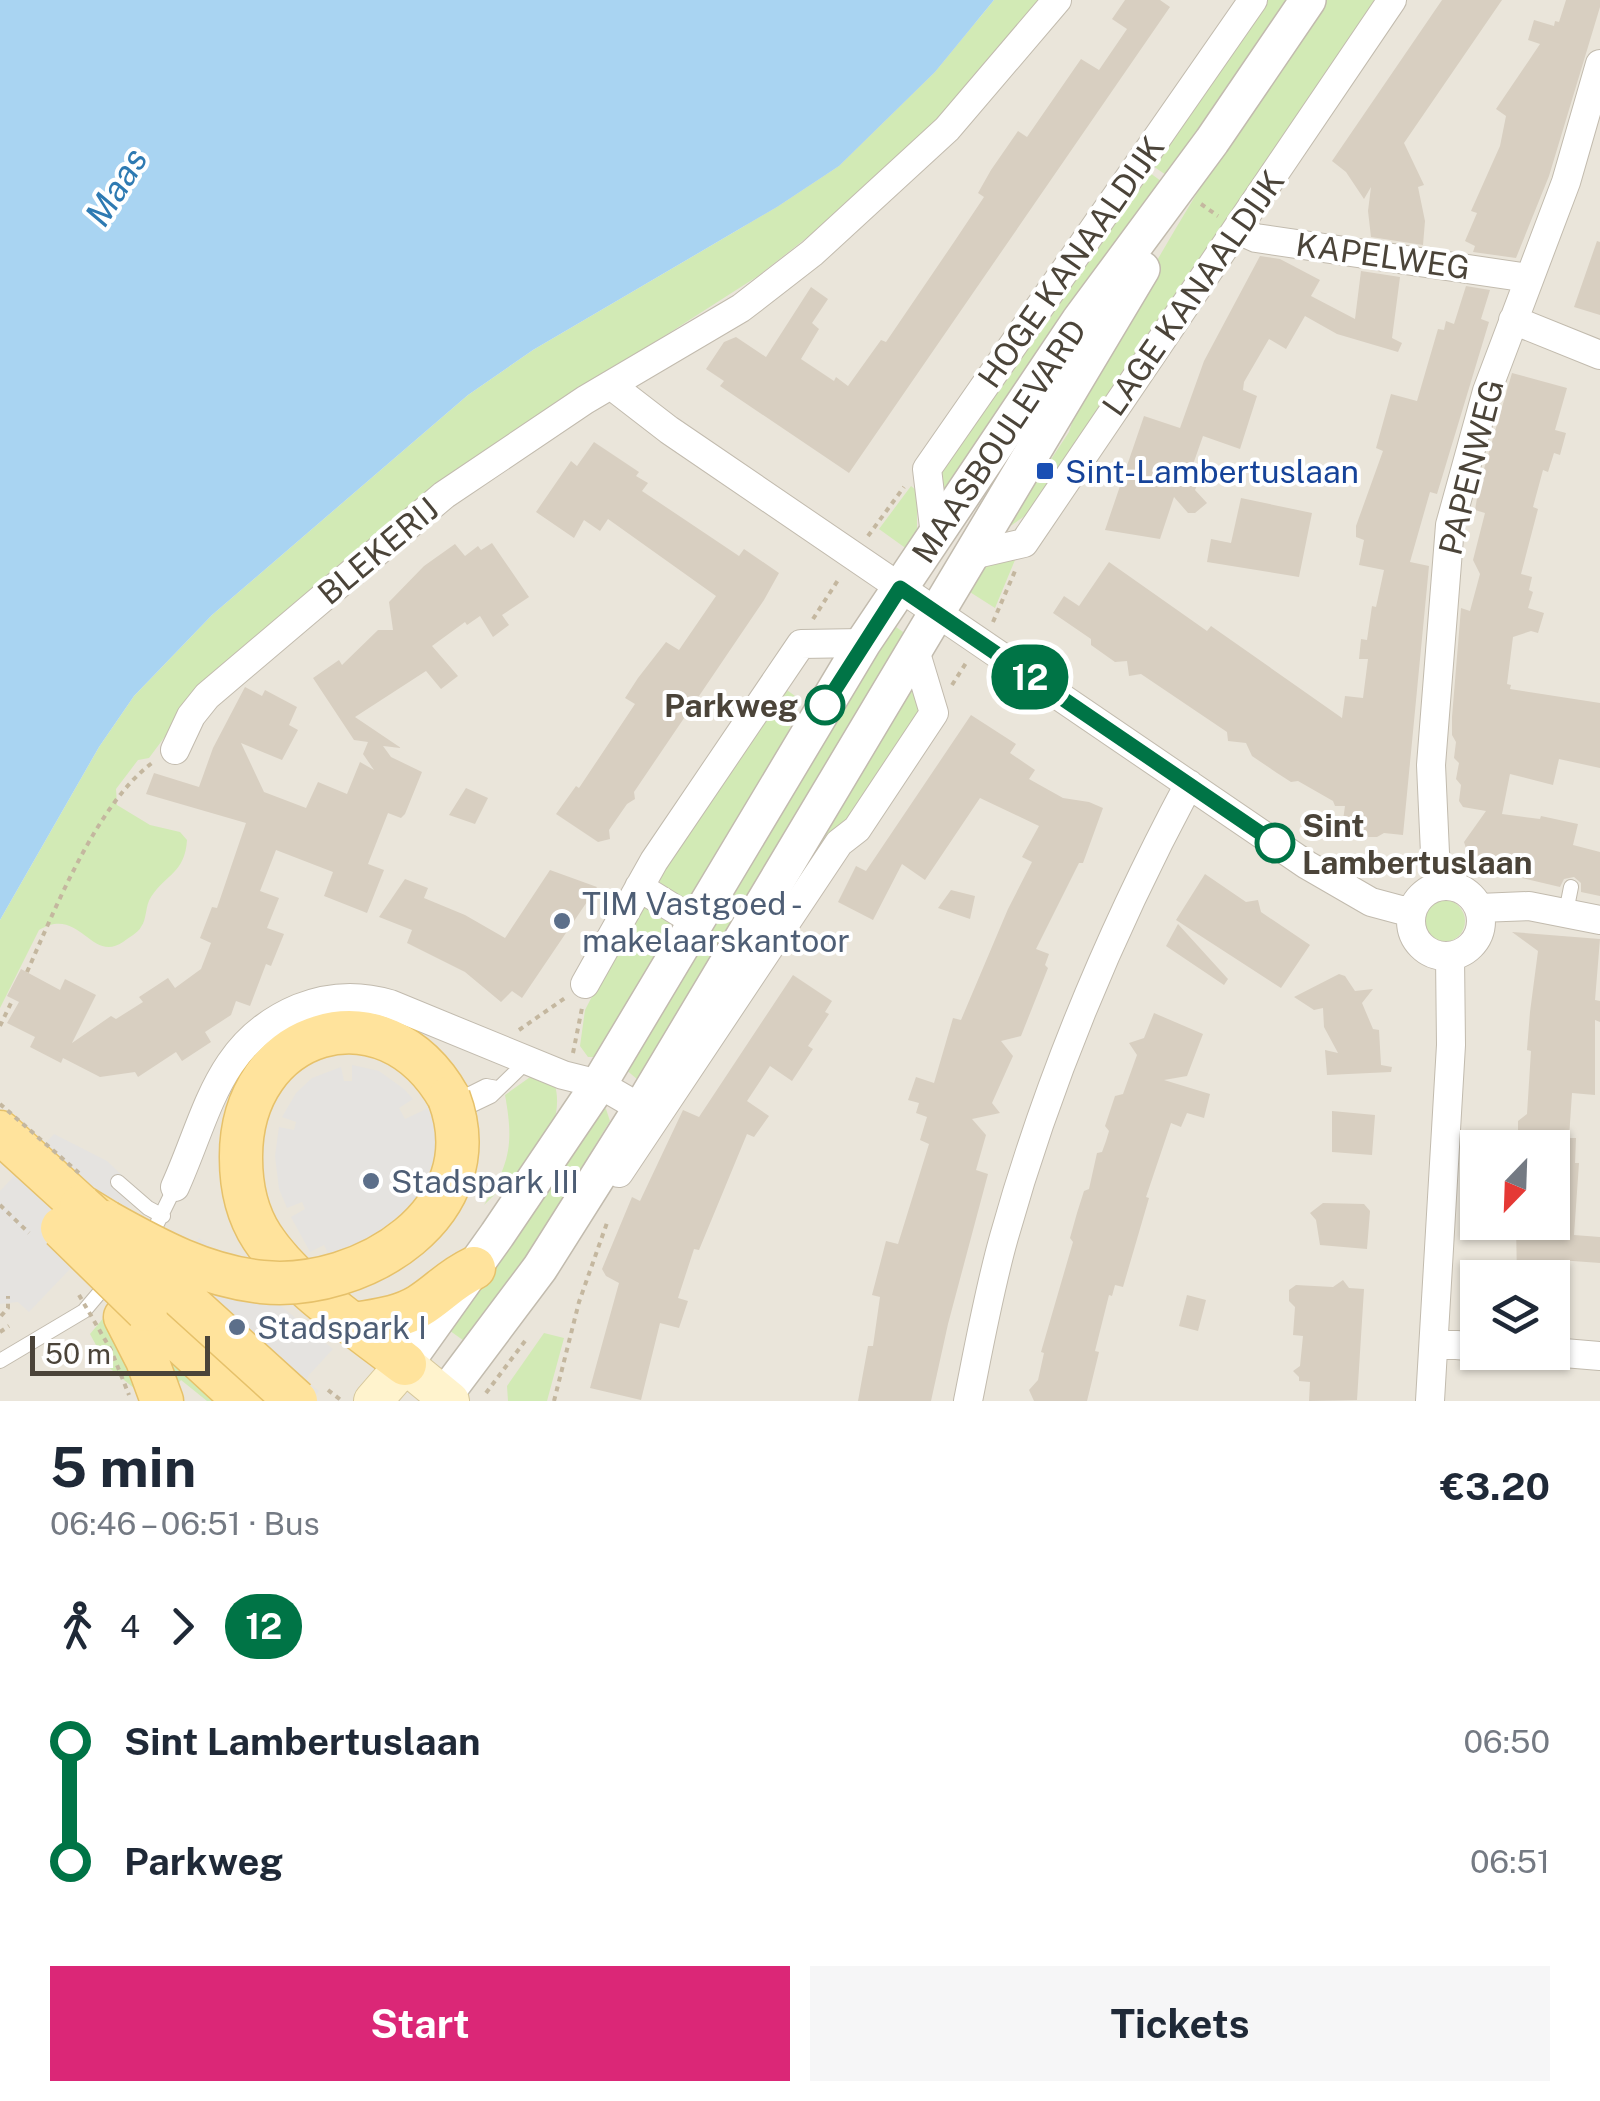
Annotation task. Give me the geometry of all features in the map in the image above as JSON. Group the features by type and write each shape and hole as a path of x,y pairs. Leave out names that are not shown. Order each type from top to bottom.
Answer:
{"main road":[{"path":"59,1223 218,1274 286,1283 339,1273 397,1246 439,1205 453,1177 458,1153 460,1101 408,1050 366,1033 343,1032 310,1039 285,1054 260,1080 249,1103 241,1163 255,1224 272,1250 296,1274 354,1324 444,1393"},
{"path":"0,1132 125,1317 147,1360 146,1398"},
{"path":"0,1170 245,1401"},
{"path":"59,1223 296,1401"},
{"path":"354,1324 409,1311 426,1302 448,1281 474,1268"},
{"name":"MAASBOULEVARD","path":"373,1401 444,1393"}],"street":[{"name":"BLEKERIJ","path":"175,750 207,696 444,495 585,400 740,308 812,253 947,129 1057,0"},
{"name":"HOGE KANAALDIJK","path":"935,535 927,468 1253,0"},
{"name":"MAASBOULEVARD","path":"444,1393 474,1268 585,1074 694,921 863,643 935,535 1308,0"},
{"name":"LAGE KANAALDIJK","path":"972,555 1024,543 1392,0"},
{"name":"PAPENWEG","path":"1441,886 1435,853 1432,765 1450,525 1488,390 1566,182 1599,68"},
{"name":"MAASBOULEVARD","path":"444,1393 603,1184 649,1113 915,650 1103,337 1212,141"},
{"name":"KAPELWEG","path":"1238,230 1256,238 1529,278"},
{"path":"1513,320 1600,355"},
{"path":"612,386 669,430 937,614 1354,894 1412,913"},
{"path":"582,986 638,887 801,644 863,643"},
{"path":"175,1179 216,1087 237,1052 271,1022 310,1004 341,998 377,1000 563,1075 585,1074 649,1113 839,843 857,828 934,713 915,650"},
{"path":"968,1401 1003,1239 1038,1131 1102,962 1189,784"},
{"path":"1441,886 1465,892 1479,908 1481,927 1475,941 1463,952 1450,956 1435,954 1424,948 1414,934 1412,913 1422,895 1441,886"},
{"path":"638,887 694,921"},
{"path":"1479,908 1569,899 1600,920"},
{"path":"1430,1401 1451,1045 1450,956"},
{"path":"1435,1342 1460,1345"},
{"path":"1570,1354 1600,1356"}],"lane":[{"path":"460,1101 490,1096 528,1060"},
{"path":"0,1361 84,1310 148,1241 163,1216 175,1179"},
{"path":"118,1182 163,1216"}],"path":[{"path":"988,631 1020,558"},
{"path":"27,972 98,829 148,766 175,750"},
{"path":"505,1040 582,986"},
{"path":"582,986 585,1074"},
{"path":"0,1026 13,1000"},
{"path":"554,1401 579,1302 611,1210 603,1184"},
{"path":"0,1205 59,1223"},
{"path":"74,1286 111,1350 146,1398"},
{"path":"1,1316 8,1308 8,1296"},
{"path":"0,1332 9,1326"},
{"path":"444,1393 532,1329"},
{"path":"444,1393 494,1401"}],"shaded area":[{"path":"1001,0 1600,0 1600,1401 0,1401 0,938 90,776 513,431"},
{"name":"Stadspark III","path":"352,1065 379,1071 404,1089 413,1099 399,1108 405,1119 484,1082 433,1242 405,1267 361,1289 343,1281 324,1245 310,1252 291,1217 305,1209 302,1202 287,1208 279,1189 275,1156 279,1127 294,1130 296,1122 282,1117 296,1093 312,1078 341,1067 344,1081 352,1081"},
{"path":"54,1134 107,1161 129,1182 120,1193 131,1205 29,1312 18,1302 0,1304 0,1191"},
{"name":"Stadspark I","path":"199,1238 333,1349 308,1376 307,1381 319,1391 311,1401 135,1281 180,1260"}],"green space":[{"path":"994,0 1041,0 930,129 842,210 758,276 460,467 411,504 175,723 149,758 138,760 116,789 117,805 150,825 180,832 187,840 183,860 151,897 140,929 123,942 102,946 65,924 39,930 0,1008 0,920 99,747 134,696 212,615 468,395 533,350 777,207 839,166 935,72"},
{"path":"1262,0 1291,0 1169,177 1150,164"},
{"path":"1323,0 1383,0 1032,511 996,536 1001,519 1036,482 1069,432 1084,385 1176,228"},
{"path":"1146,170 1165,184 943,504 939,468"},
{"path":"911,486 917,491 917,543 911,552 879,529"},
{"path":"1006,557 1015,560 995,608 962,587 971,571"},
{"path":"889,622 913,639 638,1080 624,1068"},
{"path":"909,677 920,702 918,714 676,1077"},
{"path":"787,690 799,699 782,752 691,899 682,901 660,887 660,877"},
{"path":"1444,900 1459,906 1465,921 1459,936 1444,942 1429,936 1423,921 1429,906"},
{"path":"641,902 670,922 671,935 596,1057 588,1057 580,1046 585,1010"},
{"path":"533,1075 555,1085 554,1121 537,1152 484,1205 508,1153 505,1095"},
{"path":"600,1107 606,1109 610,1121 567,1191 537,1260 474,1348 446,1328"},
{"path":"125,1292 227,1401 207,1401 181,1380 164,1401 141,1394 101,1361 90,1334"},
{"path":"544,1333 564,1338 547,1401 508,1401 507,1386"}],"water":[{"name":"Maas","path":"0,0 994,0 935,72 839,166 777,207 533,350 468,395 212,615 134,696 99,747 0,920"}],"building":[{"path":"1125,0 1160,0 1170,7 849,473 720,386 724,381 706,369 724,342 736,337 766,357 811,287 828,299 812,323 819,329 801,359 848,386 881,340 886,342 984,197 978,193 1018,131 1027,137 1081,59 1099,70 1127,29 1112,19"},
{"path":"1442,0 1502,0 1404,143 1424,185 1418,187 1425,221 1423,245 1371,237 1371,187 1364,199 1346,172 1332,161"},
{"path":"1566,0 1600,0 1600,7 1549,176 1516,258 1473,252 1475,246 1465,241 1477,213 1471,211 1500,146 1506,116 1496,109 1540,44 1528,40 1534,20 1554,26"},
{"path":"1597,241 1600,242 1600,315 1574,307"},
{"path":"1260,256 1280,259 1320,280 1311,296 1355,319 1361,271 1400,277 1392,338 1402,343 1398,352 1337,334 1305,316 1286,349 1269,339 1244,382 1243,390 1257,396 1240,449 1203,436 1190,473 1201,477 1195,490 1207,503 1195,513 1188,513 1174,497 1160,539 1105,530 1144,416 1180,428 1204,361"},
{"path":"1466,286 1490,290 1481,319 1489,322 1437,494 1430,492 1410,562 1429,566 1403,835 1384,833 1368,837 1362,830 1342,827 1345,806 1335,806 1333,801 1298,781 1291,782 1277,773 1252,756 1246,743 1228,741 1227,732 1141,674 1129,676 1127,661 1115,662 1091,645 1091,639 1053,613 1064,596 1079,606 1109,562 1207,631 1211,626 1342,718 1345,696 1363,698 1368,659 1359,659 1361,639 1367,640 1372,606 1376,607 1384,570 1359,565 1364,540 1356,537 1356,526 1383,451 1376,448 1391,394 1417,401 1438,329 1444,330 1446,321 1454,324"},
{"path":"1512,373 1567,388 1555,430 1566,433 1560,455 1554,453 1548,472 1543,470 1533,507 1538,509 1521,574 1532,577 1528,608 1544,613 1538,633 1531,631 1513,637 1507,684 1510,689 1600,703 1600,768 1559,759 1553,785 1510,774 1502,814 1540,819 1541,816 1578,824 1573,845 1600,852 1600,896 1581,892 1581,883 1574,877 1564,879 1560,887 1472,866 1464,842 1486,811 1463,807 1459,801 1461,785 1456,779 1459,763 1454,758 1452,717 1461,608 1470,611 1480,574 1473,560 1485,513 1475,510"},
{"path":"594,442 639,472 636,476 648,483 642,491 739,556 744,549 779,573 634,792 635,799 609,830 610,839 598,842 556,814 576,786 579,788 635,704 625,698 638,678 666,642 679,650 716,596 608,519 600,531 584,520 574,538 536,512 571,461 577,466"},
{"path":"1241,498 1312,513 1299,577 1207,562 1211,539 1231,543"},
{"path":"492,543 529,597 502,615 509,625 493,637 480,616 467,625 465,622 432,646 458,676 441,689 426,671 355,717 401,748 383,746 391,757 422,772 405,814 401,818 388,813 368,864 384,870 367,913 324,896 333,872 276,850 260,891 279,898 267,928 284,934 271,966 266,964 250,1006 236,1001 231,1015 205,1032 211,1042 182,1061 176,1052 138,1077 135,1072 100,1077 30,1047 35,1037 7,1023 19,1002 7,996 21,969 60,990 65,979 96,995 72,1043 111,1016 116,1019 143,1002 139,997 168,978 175,988 201,969 211,943 200,938 212,907 217,908 246,823 146,794 154,773 199,787 213,748 245,687 262,696 265,690 297,707 289,725 298,730 282,760 241,743 264,792 306,808 318,782 347,794 360,762 374,770 363,754 368,742 354,740 313,678 339,660 342,665 378,630 393,630 389,602 424,566 455,544 465,556 478,546 481,550"},
{"path":"971,715 1016,744 1010,753 1035,770 1029,779 1063,798 1103,808 1083,863 1079,863 1036,949 1049,954 1045,965 1048,968 1021,1036 1001,1041 1013,1056 992,1103 1000,1113 972,1119 986,1135 976,1170 988,1174 931,1401 858,1401 868,1346 873,1346 880,1297 872,1295 886,1241 898,1244 929,1144 920,1140 927,1117 916,1113 919,1103 908,1100 916,1077 934,1083 953,1018 961,1020 1032,862 1022,857 1039,826 980,798 925,880 902,864 873,920 838,902 856,866 866,871"},
{"path":"466,788 488,798 475,824 449,815"},
{"path":"550,870 597,887 522,998 512,991 501,1002 465,972 407,943 412,930 379,917 405,879 428,888 424,898 505,938"},
{"path":"1205,874 1246,902 1258,900 1261,912 1310,945 1281,988 1176,920"},
{"path":"951,890 975,896 970,919 938,908"},
{"path":"1178,924 1228,979 1224,985 1166,946"},
{"path":"1512,932 1600,939 1595,1000 1600,1001 1600,1022 1595,1020 1595,1095 1572,1093 1570,1130 1518,1130 1518,1121 1527,1114 1531,1051 1527,1050 1538,951"},
{"path":"1339,974 1355,991 1373,989 1362,1003 1373,1029 1379,1030 1381,1065 1392,1067 1391,1072 1327,1075 1325,1050 1338,1053 1324,1027 1323,1008 1314,1010 1294,997"},
{"path":"793,975 832,1001 825,1012 829,1014 792,1081 770,1066 747,1101 769,1116 754,1137 747,1134 699,1250 694,1249 678,1298 688,1301 679,1328 660,1323 641,1400 590,1388 619,1283 602,1269 632,1197 640,1201 683,1110 699,1117"},
{"path":"1154,1013 1203,1034 1187,1076 1164,1080 1210,1094 1204,1118 1187,1113 1181,1127 1171,1123 1146,1197 1149,1198 1123,1287 1115,1285 1112,1296 1109,1295 1087,1401 1034,1401 1029,1390 1038,1380 1044,1353 1041,1352 1073,1242 1070,1238 1077,1213 1084,1191 1089,1189 1097,1153 1102,1152 1106,1141 1109,1131 1105,1126 1115,1096 1123,1094 1137,1055 1129,1043 1144,1038"},
{"path":"1332,1111 1375,1115 1372,1155 1332,1152"},
{"path":"1570,1138 1576,1138 1575,1163 1579,1163 1574,1235 1600,1237 1600,1263 1517,1260 1516,1240 1570,1240"},
{"path":"1323,1203 1364,1204 1370,1211 1367,1249 1320,1245 1316,1220 1310,1213"},
{"path":"1343,1280 1349,1288 1364,1289 1357,1400 1309,1401 1310,1382 1299,1381 1293,1371 1300,1366 1303,1336 1293,1335 1295,1307 1289,1301 1289,1290 1296,1285 1333,1287"},
{"path":"1187,1295 1206,1300 1198,1331 1179,1326"}],"bus line":[{"name":"12","path":"825,705 900,588 1275,843"}],"place":[{"name":"Sint-Lambertuslaan","path":"1045,471"},
{"name":"Parkweg","path":"825,705"},
{"name":"Sint Lambertuslaan","path":"1275,843"},
{"name":"TIM Vastgoed - makelaarskantoor","path":"562,921"},
{"name":"Stadspark III","path":"371,1181"},
{"name":"Stadspark I","path":"237,1327"}]}
